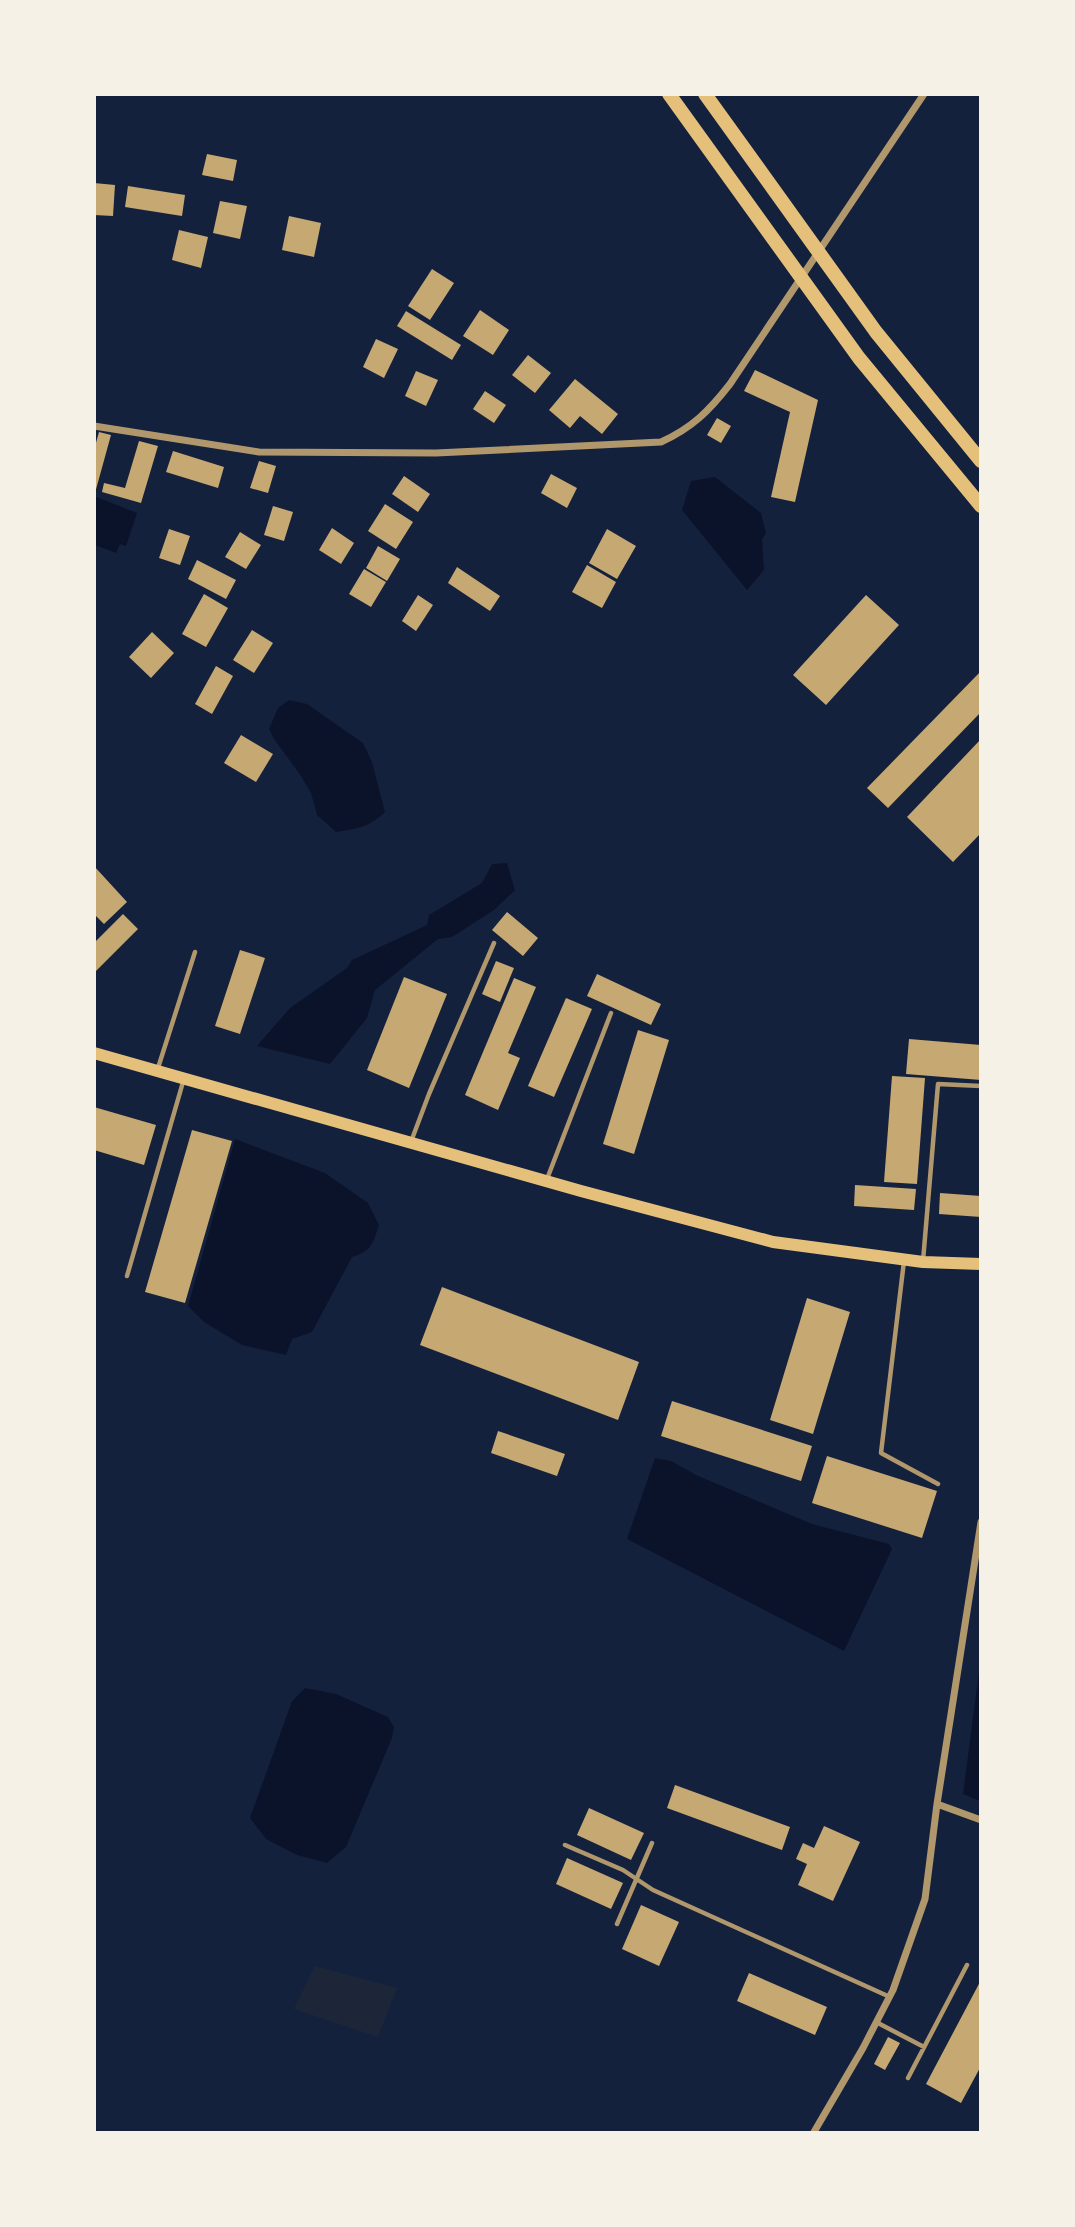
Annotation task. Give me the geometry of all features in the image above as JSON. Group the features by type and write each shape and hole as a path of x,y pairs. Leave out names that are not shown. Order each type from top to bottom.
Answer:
{"highway":[{"path":"669,94 867,369 981,506"},
{"path":"705,94 876,332 981,461"}],"main road":[{"path":"94,1053 546,1181 773,1242 923,1262 981,1264"}],"street":[{"path":"94,426 259,452 436,453 661,442 682,432 710,410 820,252 924,94"},
{"path":"814,2133 890,1997 925,1899 981,1522"},
{"path":"937,1804 981,1819"}],"lane":[{"path":"411,1143 429,1094 494,943"},
{"path":"157,1071 195,952"},
{"path":"546,1181 611,1013"},
{"path":"127,1276 184,1078"},
{"path":"923,1262 938,1084 981,1086"},
{"path":"904,1259 881,1453 939,1484"},
{"path":"617,1924 652,1843"},
{"path":"565,1845 623,1870 653,1890 890,1997"},
{"path":"908,2078 967,1965"},
{"path":"876,2022 924,2047"}],"shaded area":[{"path":"715,477 761,513 766,533 762,539 764,570 747,590 682,510 691,481"},
{"path":"94,496 137,513 126,546 120,544 116,553 95,545"},
{"path":"289,700 307,704 363,743 372,762 385,812 374,821 362,827 336,832 317,815 311,793 269,729 278,708"},
{"path":"507,863 515,890 494,910 452,937 438,939 375,990 367,1018 330,1064 257,1046 290,1008 347,968 352,960 427,925 429,915 482,883 492,864"},
{"path":"235,1139 325,1173 368,1203 379,1225 371,1246 352,1257 312,1332 292,1339 286,1355 242,1345 204,1322 188,1306"},
{"path":"655,1458 671,1461 696,1475 812,1524 889,1544 892,1549 844,1651 627,1539"},
{"path":"980,1664 980,1801 963,1794"},
{"path":"305,1688 336,1694 388,1717 394,1727 392,1738 346,1847 327,1863 297,1855 266,1839 250,1818 292,1701"},
{"path":"315,1966 397,1988 378,2037 294,2009"}],"building":[{"path":"207,154 237,160 233,181 202,175"},
{"path":"94,183 115,185 113,216 94,215"},
{"path":"128,186 185,195 182,216 125,207"},
{"path":"220,201 247,206 240,239 213,233"},
{"path":"289,216 321,223 314,257 282,250"},
{"path":"179,230 208,237 201,268 172,260"},
{"path":"432,269 454,283 430,320 408,306"},
{"path":"480,310 509,330 493,355 463,336"},
{"path":"406,311 461,345 452,360 397,326"},
{"path":"376,339 398,349 384,378 363,367"},
{"path":"528,355 551,373 535,393 512,375"},
{"path":"755,370 818,400 795,502 771,497 790,412 744,391"},
{"path":"416,371 438,380 426,406 405,396"},
{"path":"575,379 618,414 602,434 580,416 570,428 549,410"},
{"path":"485,391 506,405 494,423 473,409"},
{"path":"717,418 731,426 721,443 707,435"},
{"path":"99,432 111,435 95,493 94,450"},
{"path":"139,441 158,446 141,503 102,492 104,483 125,488"},
{"path":"173,451 224,467 218,488 166,472"},
{"path":"259,461 276,466 268,493 250,488"},
{"path":"551,474 577,488 567,508 541,493"},
{"path":"404,476 430,494 418,512 392,494"},
{"path":"385,504 413,522 396,549 368,531"},
{"path":"273,506 293,512 284,541 264,535"},
{"path":"332,528 354,543 341,564 319,550"},
{"path":"169,529 190,536 180,565 159,558"},
{"path":"607,529 636,546 617,579 589,563"},
{"path":"240,532 261,545 246,569 225,557"},
{"path":"378,546 400,559 387,581 366,568"},
{"path":"197,560 236,580 226,599 188,579"},
{"path":"587,565 616,582 602,608 572,592"},
{"path":"457,567 500,596 490,611 448,583"},
{"path":"364,569 386,582 371,607 349,594"},
{"path":"204,594 228,608 206,647 182,634"},
{"path":"418,595 433,605 416,631 402,621"},
{"path":"866,595 899,625 826,705 793,675"},
{"path":"252,630 273,643 254,673 233,660"},
{"path":"152,632 174,653 151,678 129,657"},
{"path":"216,666 233,676 212,714 195,704"},
{"path":"981,671 981,712 888,808 867,788"},
{"path":"241,735 273,754 256,782 224,763"},
{"path":"981,739 981,833 953,862 907,817"},
{"path":"94,866 127,902 104,924 94,914"},
{"path":"507,912 538,938 523,956 492,930"},
{"path":"123,914 138,929 94,973 94,943"},
{"path":"240,950 265,958 240,1034 215,1026"},
{"path":"496,961 514,968 500,1002 482,994"},
{"path":"597,974 661,1004 651,1025 587,996"},
{"path":"404,977 447,994 409,1088 367,1070"},
{"path":"514,978 536,987 508,1053 520,1058 498,1110 465,1095"},
{"path":"566,998 592,1009 554,1097 528,1086"},
{"path":"638,1030 669,1040 634,1154 603,1144"},
{"path":"909,1039 981,1045 981,1080 906,1074"},
{"path":"892,1076 925,1078 917,1184 884,1182"},
{"path":"94,1107 156,1125 144,1165 94,1150"},
{"path":"192,1130 232,1141 185,1303 145,1292"},
{"path":"855,1185 916,1189 914,1210 854,1206"},
{"path":"940,1193 981,1196 981,1217 939,1214"},
{"path":"442,1287 639,1362 618,1420 420,1345"},
{"path":"807,1298 850,1312 813,1434 770,1420"},
{"path":"672,1401 812,1446 801,1481 661,1436"},
{"path":"498,1431 565,1454 557,1476 491,1453"},
{"path":"827,1456 937,1491 922,1538 812,1503"},
{"path":"675,1785 790,1827 782,1850 667,1808"},
{"path":"589,1808 644,1833 631,1860 577,1835"},
{"path":"824,1826 860,1842 833,1901 798,1885 807,1864 796,1859 803,1843 814,1848"},
{"path":"567,1858 623,1883 611,1909 556,1884"},
{"path":"641,1905 679,1922 659,1966 622,1949"},
{"path":"749,1973 827,2007 815,2035 737,2001"},
{"path":"981,1980 981,2066 961,2103 926,2084"},
{"path":"888,2037 900,2043 885,2070 874,2064"}]}
